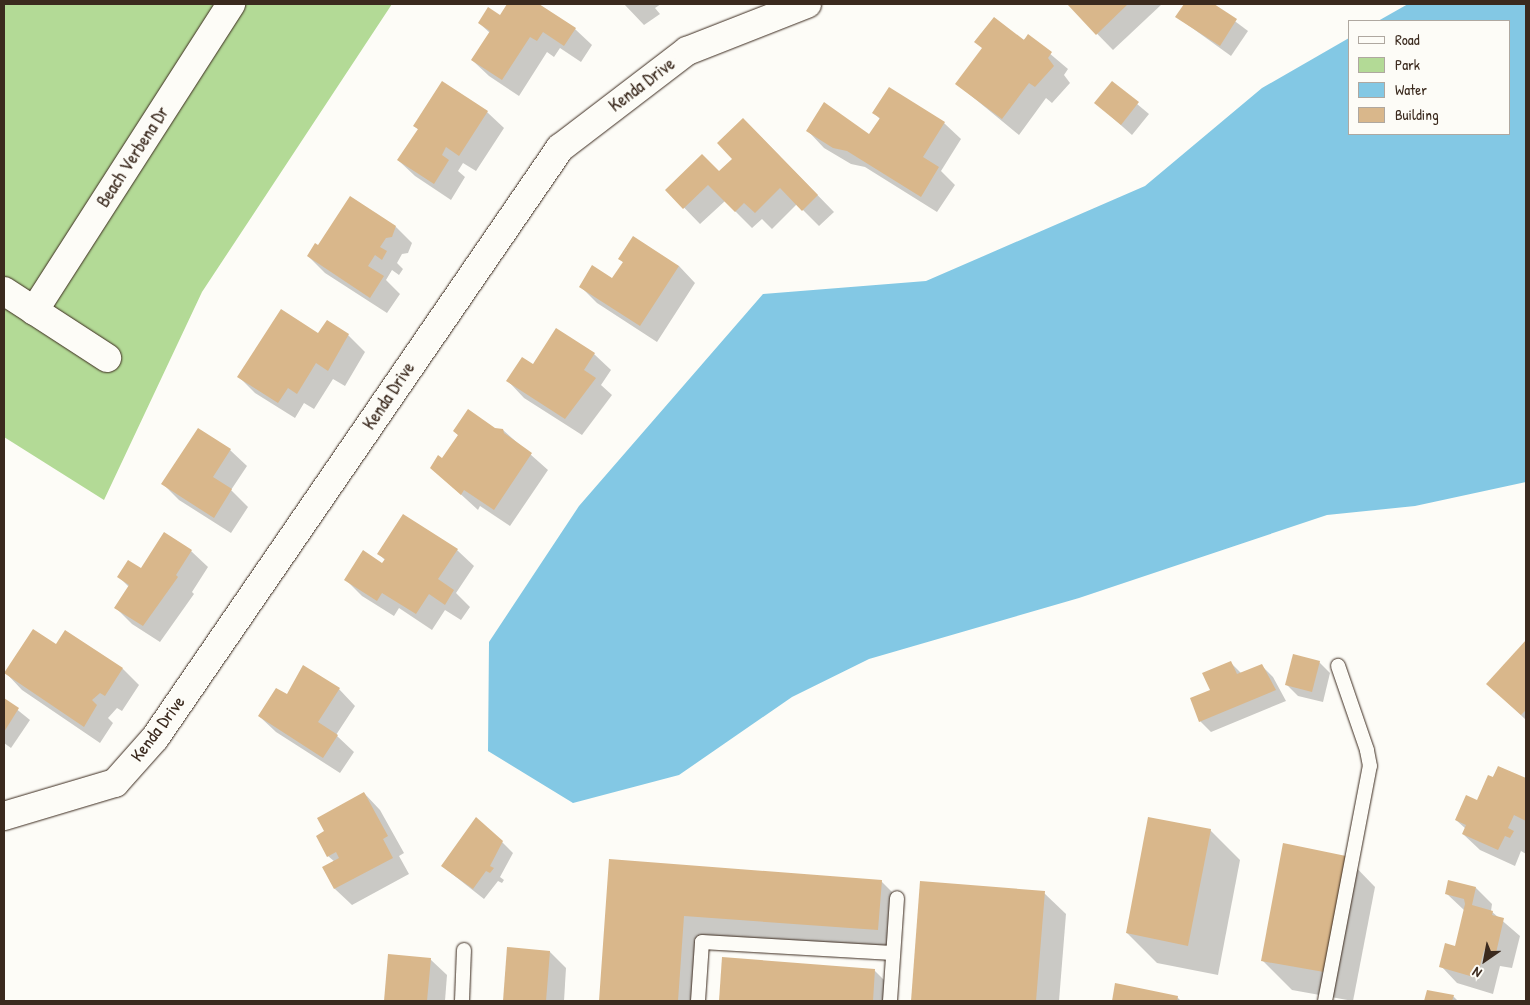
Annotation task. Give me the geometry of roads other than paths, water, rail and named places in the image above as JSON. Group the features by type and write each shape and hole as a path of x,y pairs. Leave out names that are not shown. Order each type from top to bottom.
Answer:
{"street":[{"name":"Beach Verbena Dr","path":"34,311 231,4"},
{"name":"Kenda Drive","path":"4,816 114,783 155,738 560,148 687,51 807,4"},
{"path":"4,291 107,358"}],"lane":[{"path":"1325,1001 1370,766 1367,750 1338,666"},
{"path":"890,1001 897,898"},
{"path":"698,1001 702,942 894,953"},
{"path":"462,1001 464,950"}],"water":[{"path":"1408,4 1526,4 1526,482 1415,506 1327,515 1079,598 869,659 792,697 679,775 573,803 488,751 489,642 579,506 763,294 926,281 1145,186 1262,88 1348,39 1348,135 1510,135 1510,20 1380,20"}]}
